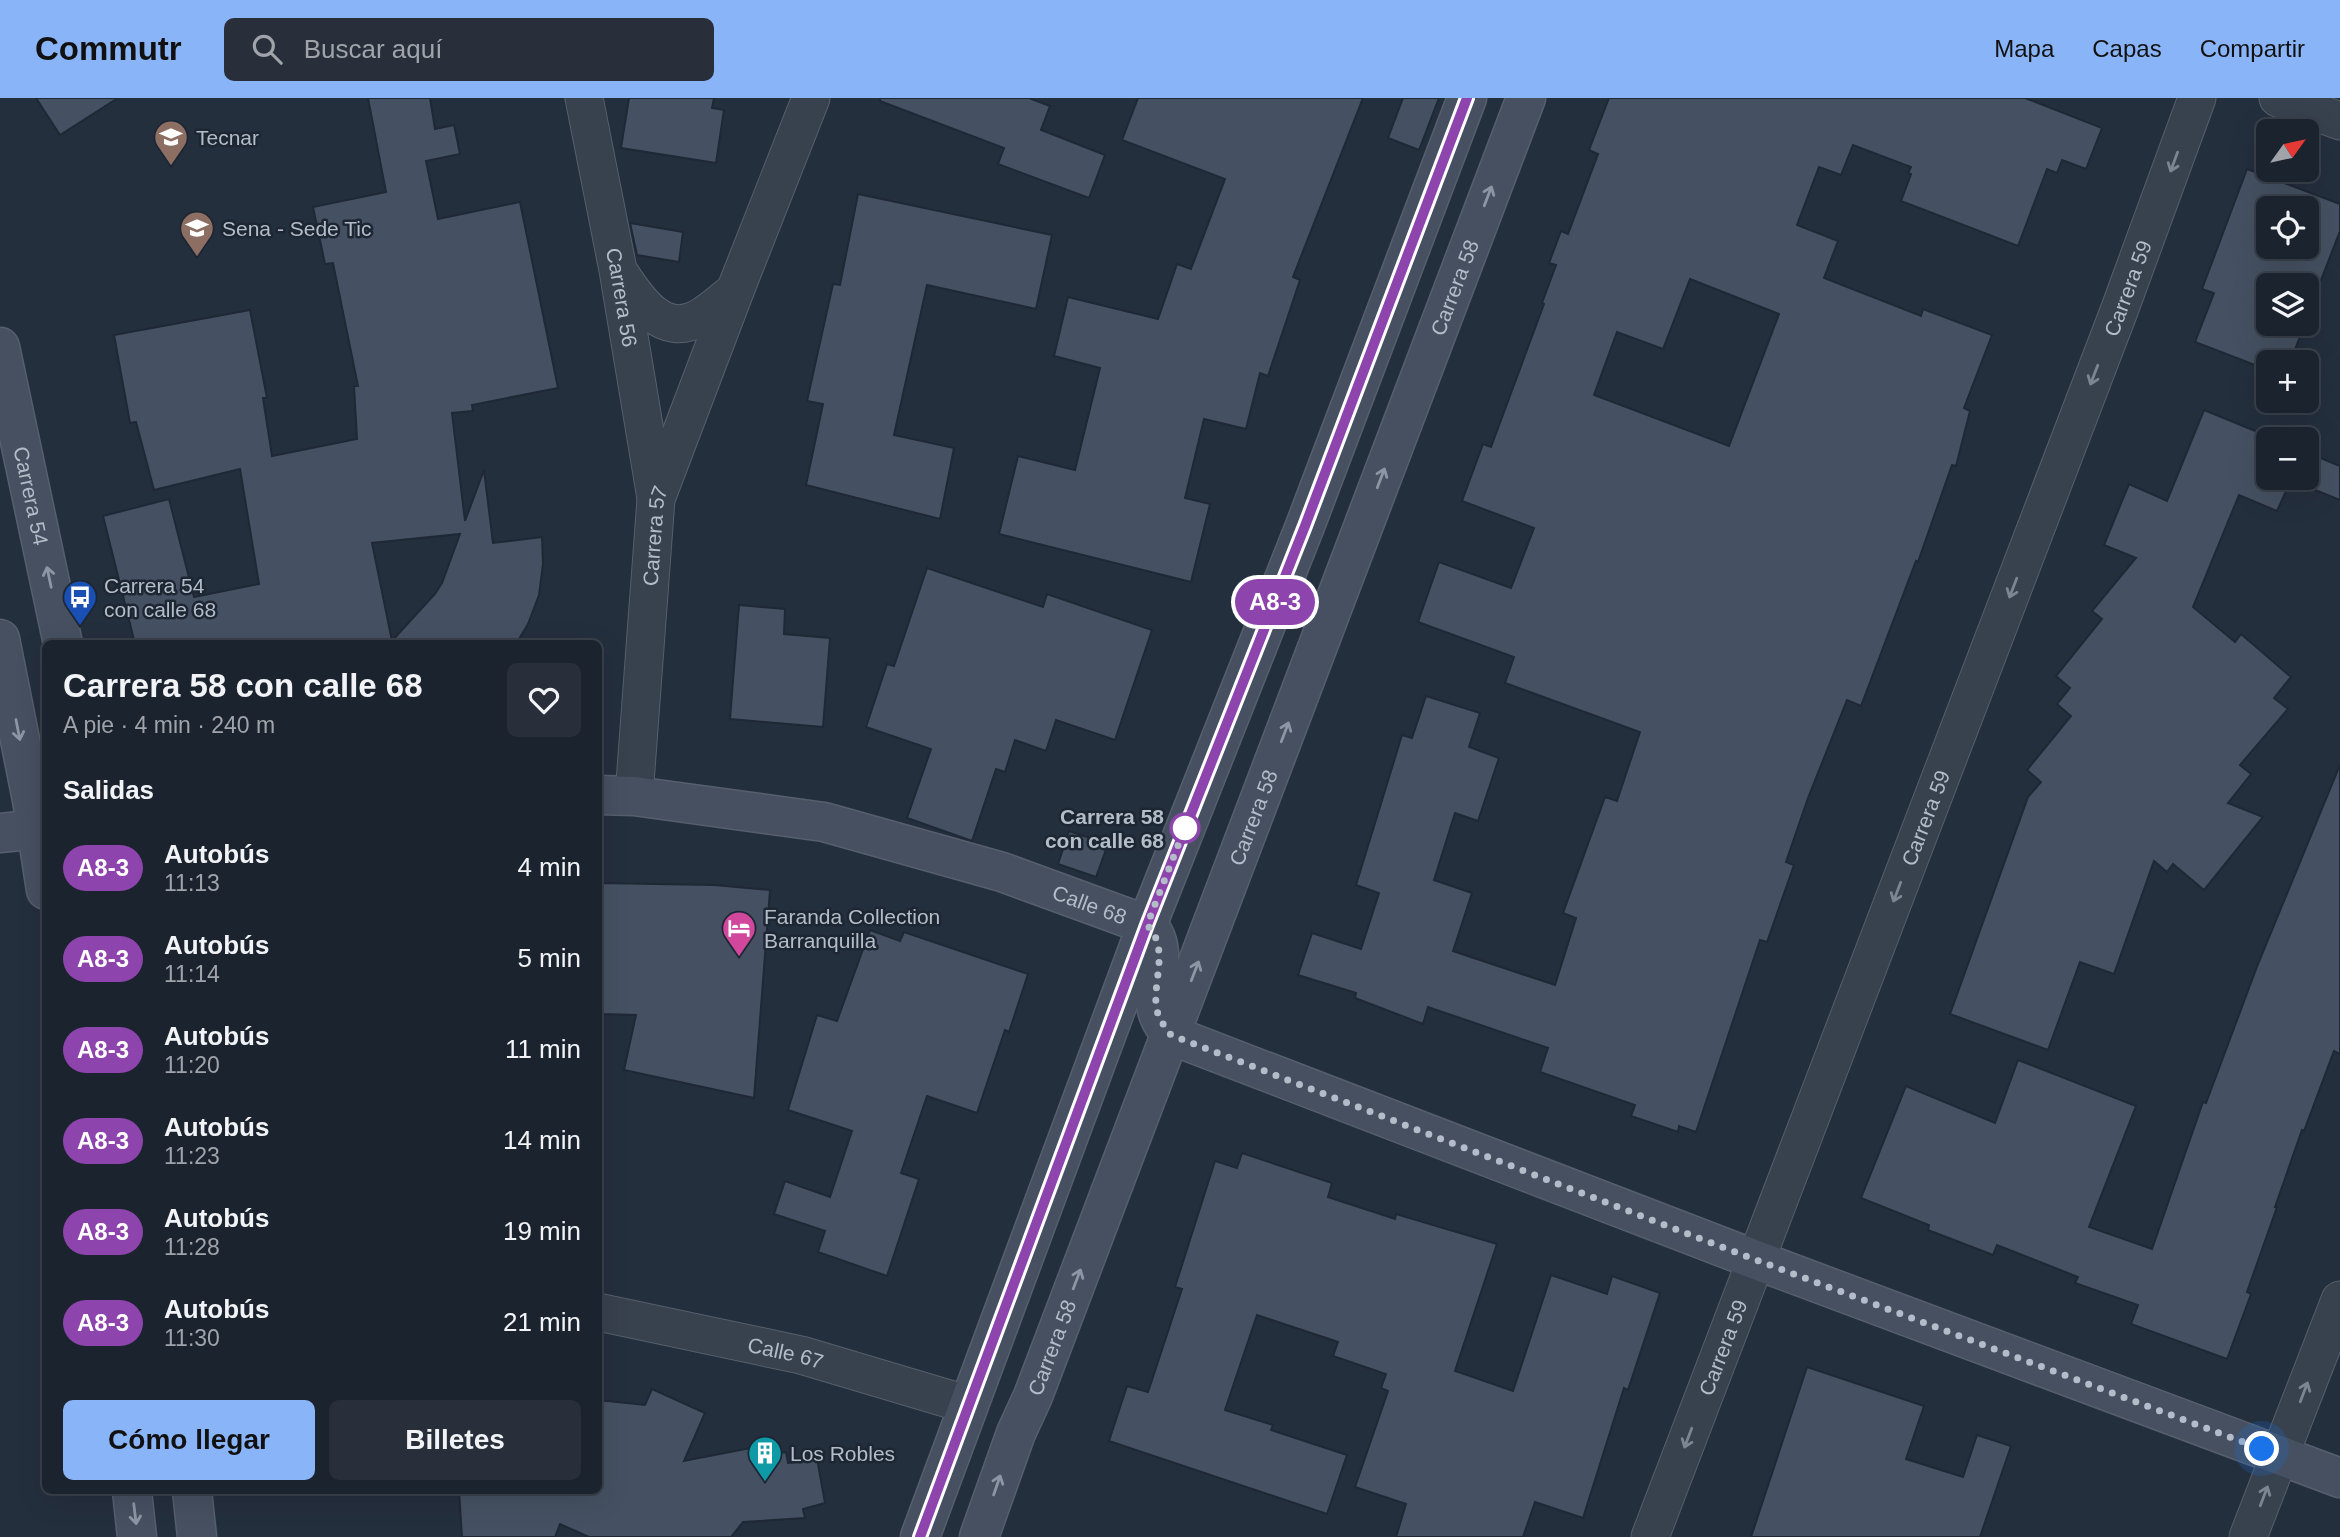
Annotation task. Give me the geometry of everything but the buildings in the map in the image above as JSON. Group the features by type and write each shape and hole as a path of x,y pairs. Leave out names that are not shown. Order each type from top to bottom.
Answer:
{"street":[{"name":"Carrera 56","path":"584,98 618,270 656,499"},
{"name":"Carrera 57","path":"616,795 656,499 811,98"},
{"path":"920,1537 1147,925 1305,526 1467,98"},
{"name":"Carrera 58","path":"979,1537 1016,1433 1171,1035 1526,98"},
{"name":"Carrera 59","path":"1650,1537 2114,324 2197,98"},
{"path":"2278,98 2340,121"},
{"path":"618,270 634,296 650,314 666,322 684,324 698,319 735,291"},
{"name":"Carrera 54","path":"0,347 62,640"},
{"path":"0,639 32,800 27,830 42,877"},
{"name":"Calle 68","path":"616,795 824,822 1002,872 1147,925 1153,931 1160,948 1156,1007 1171,1035"},
{"path":"1171,1035 1756,1260 2340,1478"},
{"path":"2248,1537 2340,1300"},
{"name":"Calle 67","path":"602,1313 801,1355 971,1398"},
{"path":"1016,1433 1003,1436 985,1433 975,1427 971,1398 996,1370 1020,1378 1032,1396"},
{"path":"132,1494 137,1537"},
{"path":"192,1494 198,1537"}],"bus line":[{"name":"A8-3","path":"920,1537 1147,925 1305,526 1467,98"}],"place":[{"name":"Tecnar","path":"171,167"},
{"name":"Sena - Sede Tic","path":"197,258"},
{"name":"Carrera 54 con calle 68","path":"80,627"},
{"name":"Carrera 58 con calle 68","path":"1185,828"},
{"name":"Faranda Collection Barranquilla","path":"739,958"},
{"name":"Los Robles","path":"765,1483"}],"route":[{"path":"1185,828 1186,825 1147,925 1153,931 1160,948 1156,1007 1171,1035 1735,1252 2262,1449"}]}
